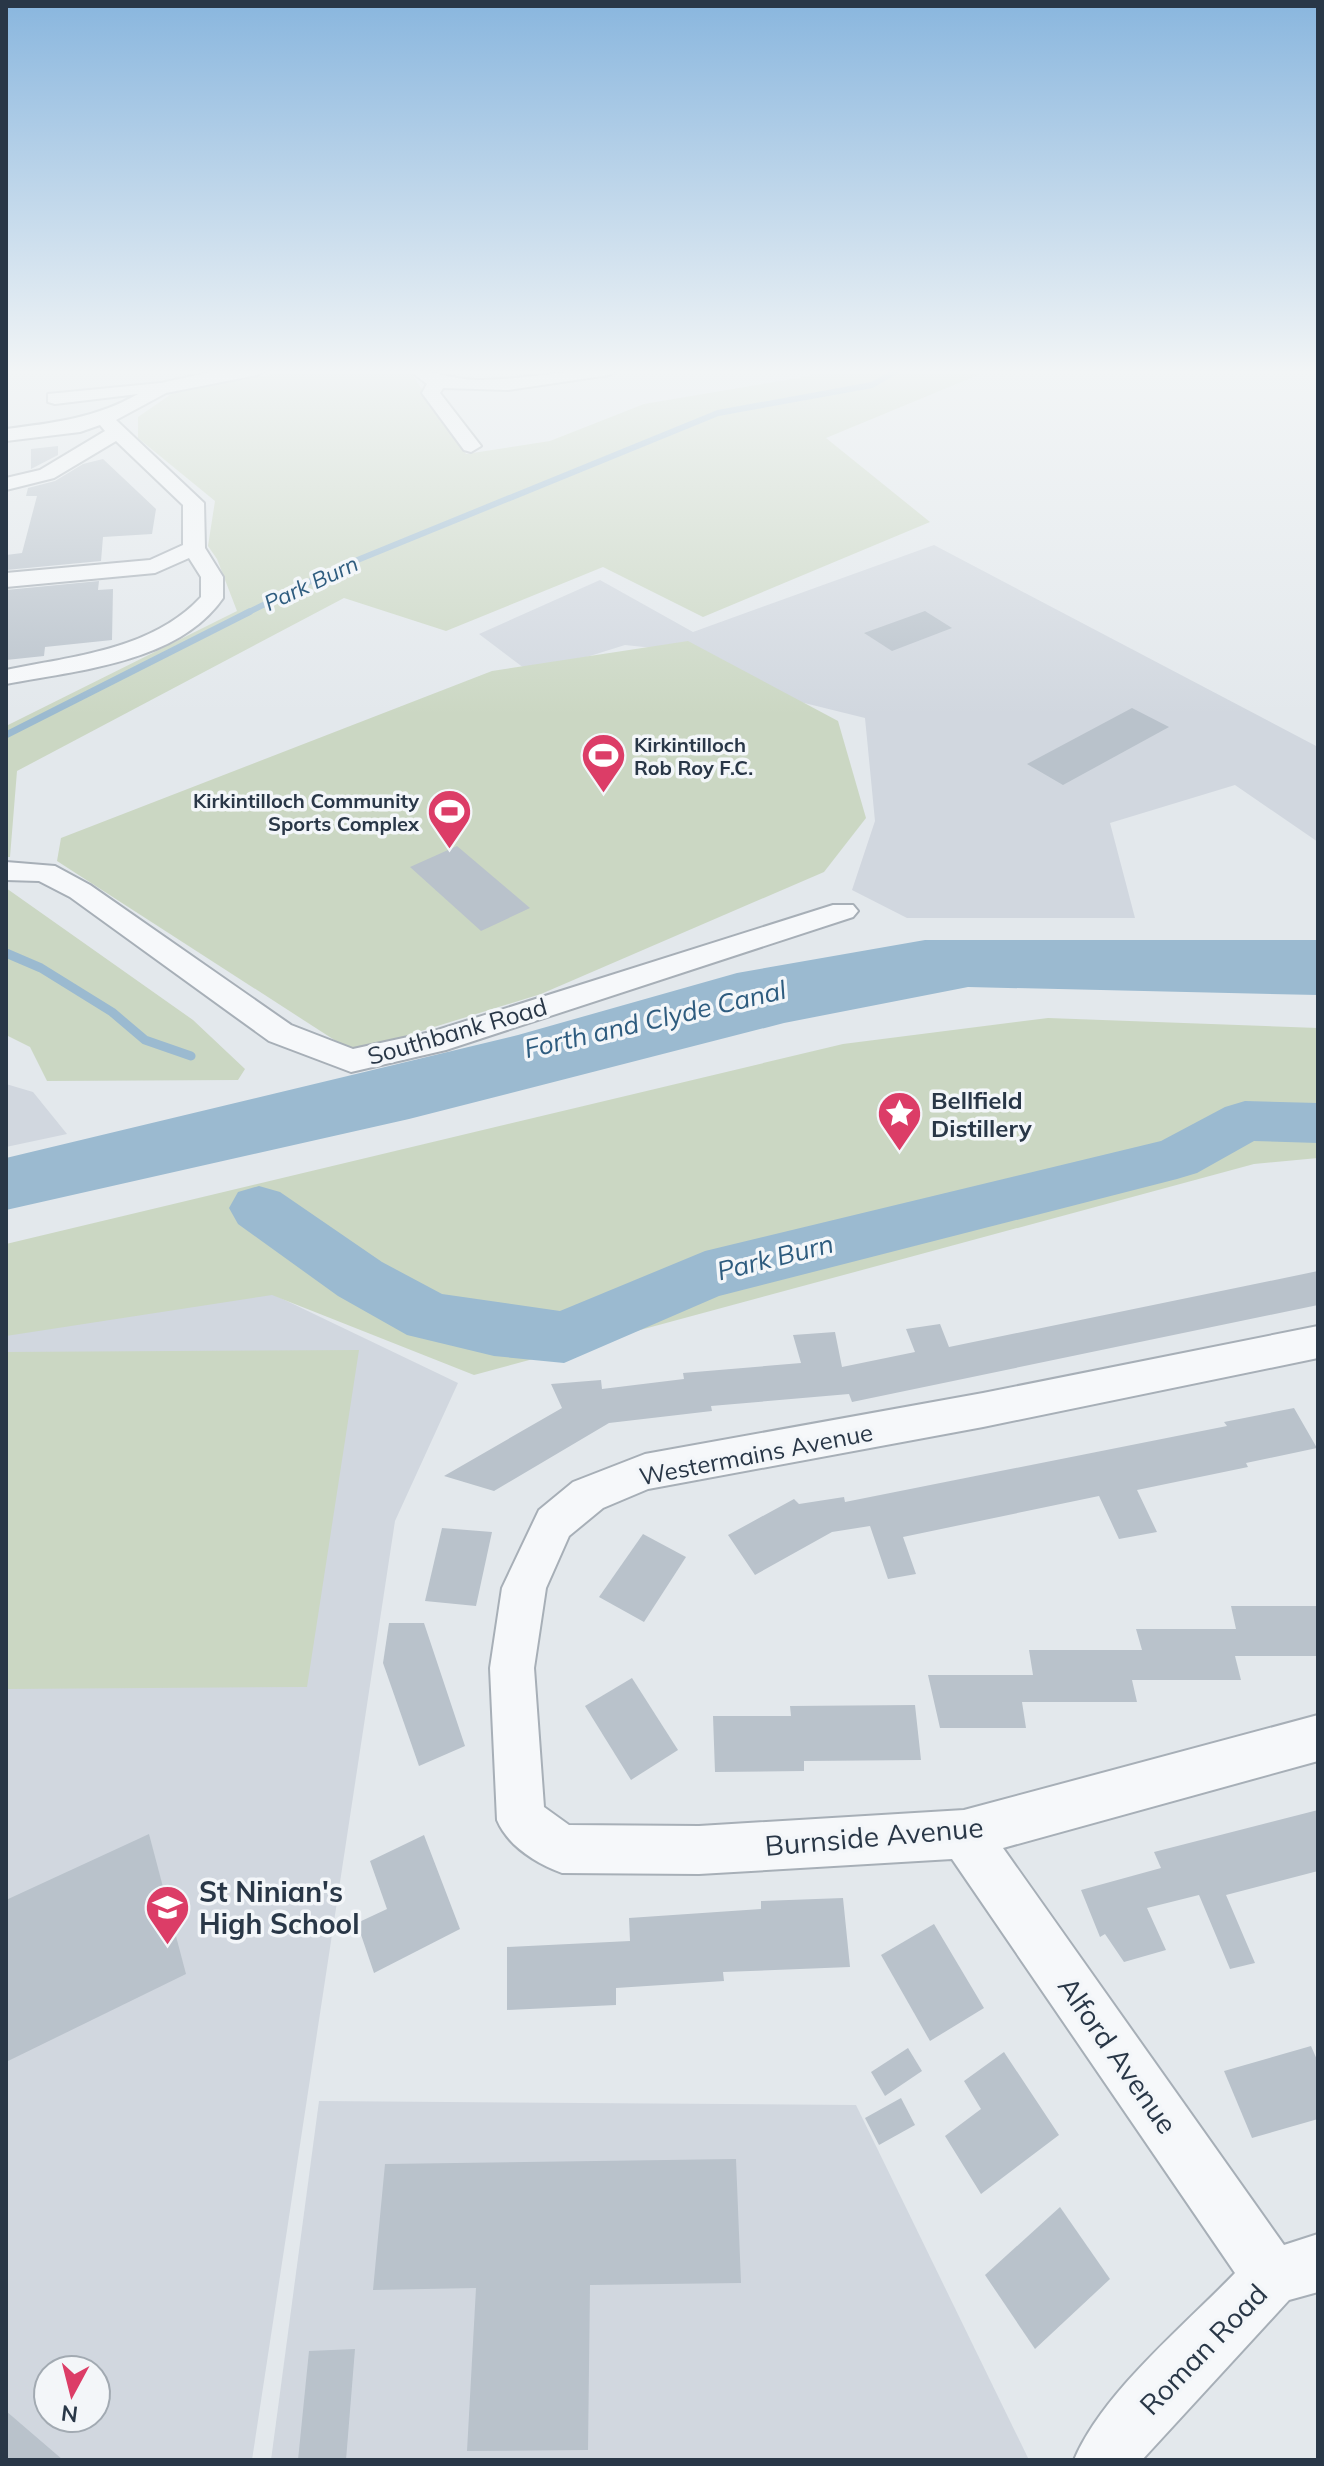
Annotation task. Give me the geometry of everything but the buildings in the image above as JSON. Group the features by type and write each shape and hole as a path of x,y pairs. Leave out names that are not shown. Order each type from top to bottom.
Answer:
{"street":[{"path":"6,677 137,646 190,622 212,598 212,577 194,548 194,503 175,485"},
{"path":"6,580 155,566 194,548"},
{"name":"Southbank Road","path":"11,870 45,872 80,891 280,1033 351,1061 435,1042 843,911"},
{"name":"Westermains Avenue","path":"562,1849 521,1820 512,1668 524,1588 554,1523 588,1495 645,1472 983,1410 1318,1342"},
{"name":"Burnside Avenue","path":"562,1849 699,1850 964,1834 1318,1738"},
{"name":"Alford Avenue","path":"964,1834 1295,2270"},
{"name":"Roman Road","path":"1105,2460 1130,2425 1295,2270"}],"shaded area":[{"path":"934,545 1318,747 1318,842 1235,785 1110,823 1135,918 907,918 852,890 875,821 865,718 780,697 711,654 625,645 532,674 479,634 600,580 693,632"},
{"path":"6,1084 33,1092 67,1134 6,1147"},
{"name":"St Ninian's High School","path":"130,1226 458,1383 395,1521 252,2460 6,2460 6,1257"},
{"path":"319,2101 856,2105 1029,2460 271,2460"}],"green space":[{"path":"196,485 884,485 930,522 703,617 603,567 446,631 344,598 17,771 10,857 6,857 6,726 237,611 217,559 208,546 215,501"},
{"name":"Kirkintilloch Community Sports Complex","path":"688,641 838,721 866,818 824,872 541,994 353,1052 57,861 61,838 492,671"},
{"path":"6,888 193,1020 245,1069 238,1080 47,1081 30,1047 6,1035"},
{"path":"1048,1018 1318,1028 1318,1158 1254,1164 474,1375 272,1295 6,1336 6,1244 843,1044"},
{"path":"359,1350 307,1687 6,1689 6,1352"}],"water":[{"name":"Forth and Clyde Canal","path":"925,940 1318,940 1318,995 968,987 784,1023 409,1119 6,1210 6,1158 518,1035 737,973"}],"waterway":[{"name":"Park Burn","path":"249,612 333,570 541,485"},
{"name":"Park Burn","path":"6,735 249,612"},
{"name":"Park Burn","path":"245,614 249,612"},
{"name":"Park Burn","path":"6,953 41,968 112,1012 145,1040 191,1056"},
{"name":"Park Burn","path":"259,1208 360,1279 429,1317 494,1330 564,1337 705,1275 1177,1158 1245,1121 1318,1123"}],"place":[{"name":"Kirkintilloch Rob Roy F.C.","path":"603,795"},
{"name":"Kirkintilloch Community Sports Complex","path":"450,850"},
{"name":"Bellfield Distillery","path":"900,1153"},
{"name":"St Ninian's High School","path":"168,1946"}]}
